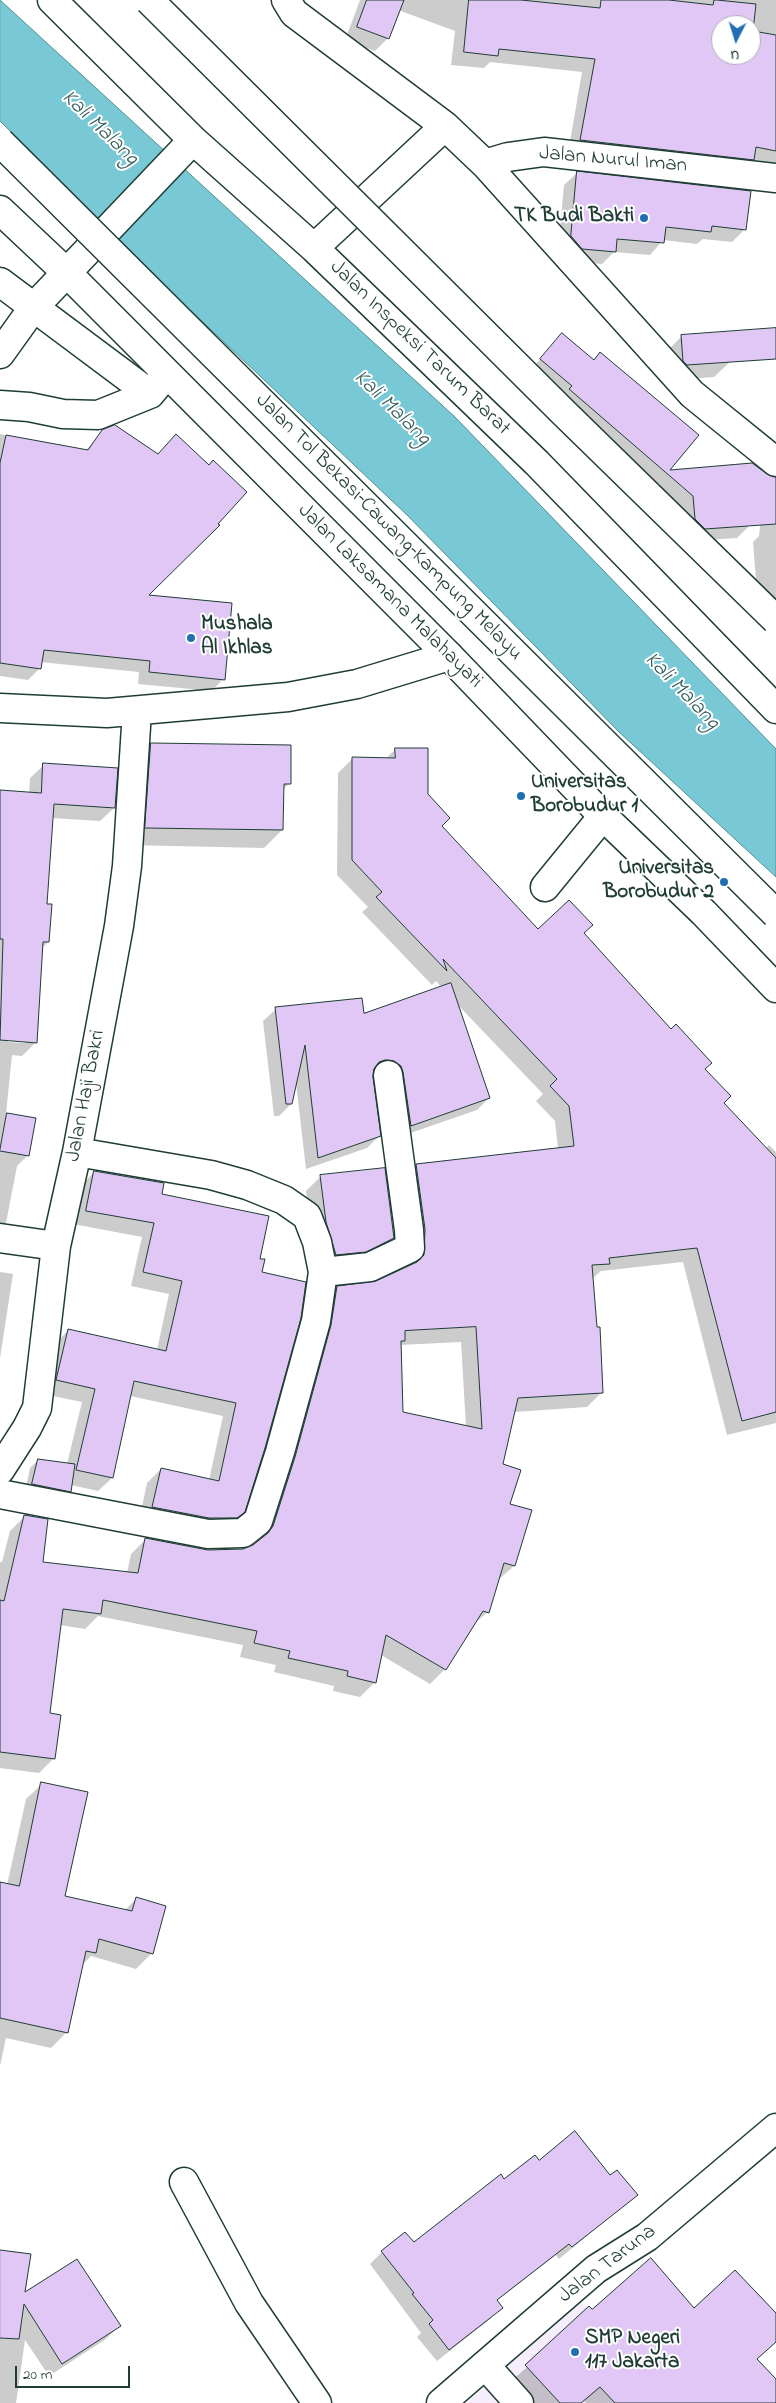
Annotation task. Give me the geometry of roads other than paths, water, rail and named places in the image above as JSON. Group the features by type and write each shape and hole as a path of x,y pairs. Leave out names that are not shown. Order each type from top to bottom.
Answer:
{"main road":[{"name":"Jalan Inspeksi Tarum Barat","path":"52,0 185,148 314,248 537,463 776,709"},
{"path":"149,0 564,413 776,620"},
{"path":"290,6 445,126 485,164 692,394 776,462"},
{"path":"314,248 445,126"},
{"name":"Jalan Tol Bekasi–Cawang–Kampung Melayu","path":"0,142 776,914"},
{"path":"0,354 33,308 68,274 88,249 185,148"},
{"name":"Jalan Nurul Iman","path":"485,164 508,157 544,152 776,178"},
{"name":"Jalan Laksamana Malahayati","path":"0,210 68,274 158,384 449,656 603,816 704,913 776,988"},
{"path":"0,282 33,308 158,384"},
{"path":"0,405 28,407 63,414 98,416 158,384"},
{"path":"0,708 107,713 288,697 357,684 449,656"},
{"name":"Jalan Haji Bakri","path":"0,1470 27,1428 37,1408 56,1246 77,1152 119,926 126,866 137,711"},
{"path":"545,886 603,816"},
{"path":"323,1272 370,1267 410,1248 388,1075"},
{"path":"0,1494 208,1534 243,1533 258,1521 280,1452 316,1321 323,1272 317,1242 307,1216 284,1200 247,1185 211,1175 77,1152"},
{"path":"0,1238 56,1246"},
{"name":"Jalan Taruna","path":"441,2403 596,2269 659,2227 776,2128"},
{"path":"184,2182 249,2304 317,2403"},
{"path":"484,2365 519,2403"}],"water":[{"name":"Kali Malang","path":"0,0 455,417 776,749 776,877 619,732 407,515 189,309 0,121"}],"place":[{"name":"TK Budi Bakti","path":"644,218"},
{"name":"Mushala Al Ikhlas","path":"191,638"},
{"name":"Universitas Borobudur 1","path":"521,796"},
{"name":"Universitas Borobudur 2","path":"724,882"},
{"name":"SMP Negeri 117 Jakarta","path":"575,2352"}]}
